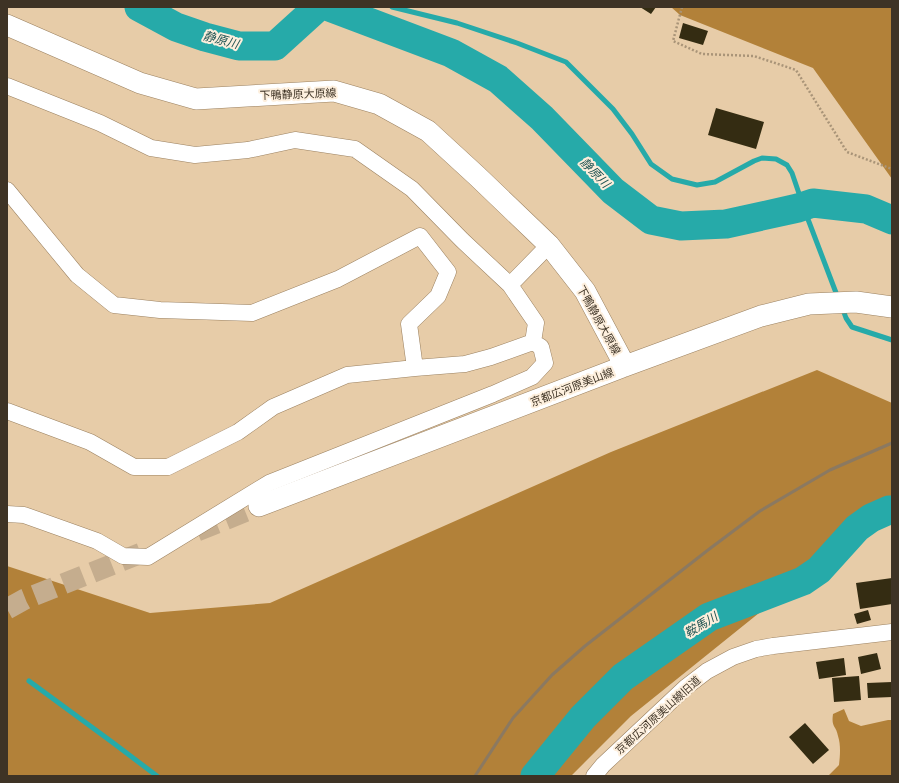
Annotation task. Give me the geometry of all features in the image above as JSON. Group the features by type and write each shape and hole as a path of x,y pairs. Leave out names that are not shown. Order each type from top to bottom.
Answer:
{"main road":[{"name":"下鴨静原大原線","path":"7,25 140,83 196,99 334,92 379,104 428,131 549,245 585,291 625,366"},
{"name":"京都広河原美山線","path":"259,506 625,366 762,316 810,304 856,302 892,307"}],"street":[{"path":"7,86 100,123 151,148 195,154 248,150 295,140 355,149 412,189 462,240 510,285 536,324 533,342"},
{"path":"7,190 77,275 114,305 160,310 252,313 338,279 420,236 448,272 438,296 409,324 415,368"},
{"path":"510,285 549,245"},
{"path":"7,411 90,442 134,467 168,467 238,432 273,407 347,375 465,364 491,357 533,342"},
{"path":"7,514 24,515 97,541 122,556 148,557 269,483 532,377 545,363 540,347 533,342"},
{"name":"京都広河原美山線旧道","path":"594,776 603,765 686,688 707,671 733,658 756,649 773,646 892,632"}],"path":[{"path":"682,7 673,41 702,54 754,56 796,70 847,152 892,170"}],"shaded area":[{"path":"671,7 892,7 892,179 813,68 680,15"},
{"path":"817,370 892,403 892,506 631,716 571,776 7,776 7,566 150,613 270,603 611,452"},
{"path":"844,709 849,721 861,726 892,720 892,776 828,776 839,765 840,758 840,743 833,724 833,714"}],"building":[{"path":"640,7 656,7 651,14"},
{"path":"683,23 708,31 703,45 679,38"},
{"path":"716,108 764,122 756,149 708,135"},
{"path":"892,578 892,604 860,609 856,583"},
{"path":"868,610 871,620 857,624 854,614"},
{"path":"877,653 881,669 861,674 858,657"},
{"path":"844,658 846,675 819,679 816,662"},
{"path":"859,676 861,700 834,702 832,678"},
{"path":"892,682 892,697 868,698 867,683"},
{"path":"805,723 829,750 813,764 789,737"}],"waterway":[{"name":"静原川","path":"139,7 176,27 205,37 239,46 275,46 318,7"},
{"name":"静原川","path":"329,7 451,53 498,79 542,118 613,191 651,220 681,226 726,224 798,208 813,203 866,209 892,220"},
{"path":"392,7 457,23 517,43 566,62 613,109 632,134 651,164 672,179 697,185 715,182 762,158 776,159 787,165 792,173 838,298"},
{"path":"842,307 846,318 852,327 892,340"},
{"name":"鞍馬川","path":"535,776 583,717 623,677 709,617 803,581 819,570 857,528 871,518 892,510"},
{"path":"29,681 157,776"}],"tunnel":[{"path":"197,531 259,506"},
{"path":"7,609 25,599 144,552"}],"railway":[{"path":"475,776 513,718 552,675 585,646 760,511 830,470 892,443"}]}
